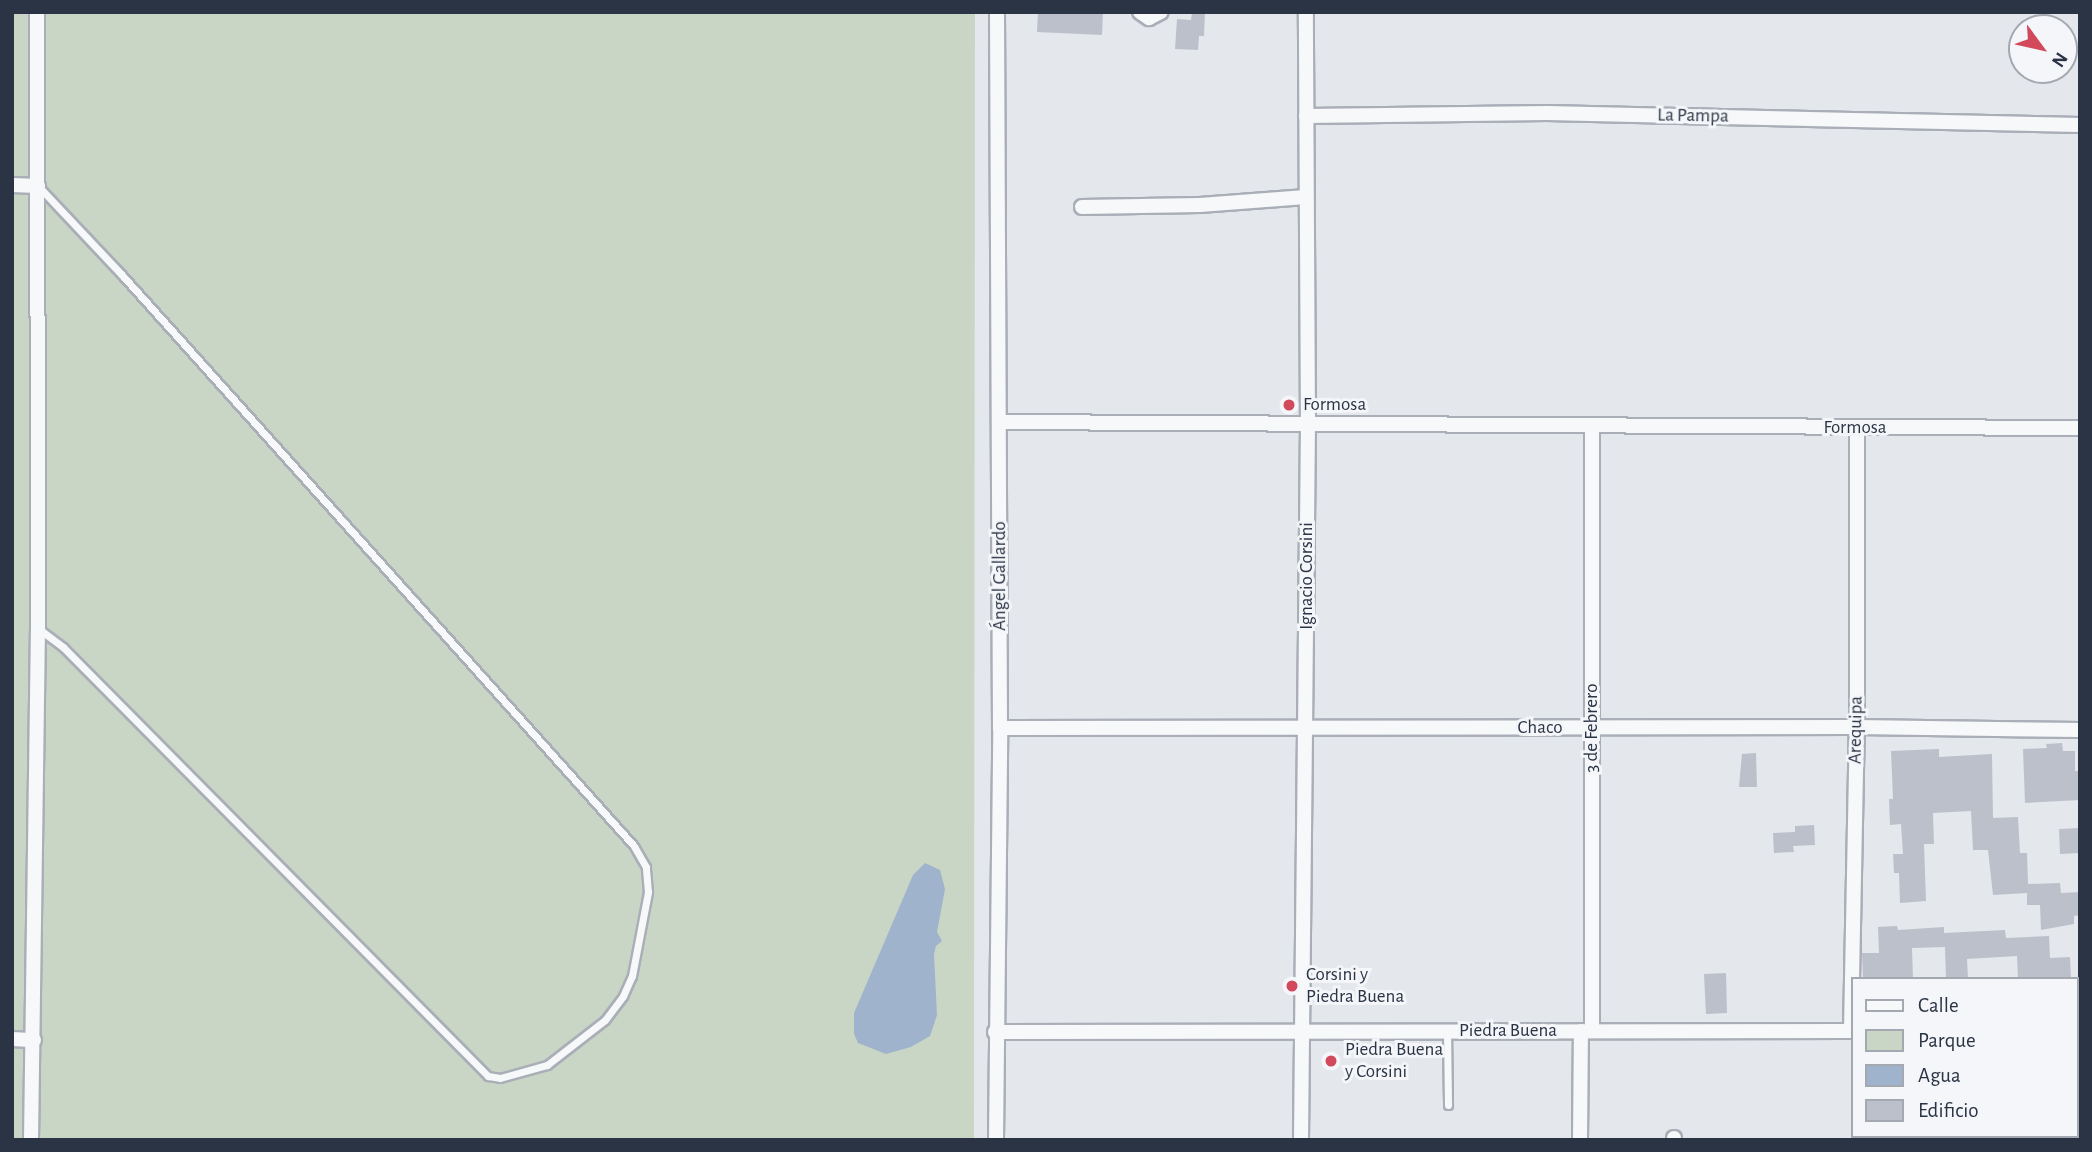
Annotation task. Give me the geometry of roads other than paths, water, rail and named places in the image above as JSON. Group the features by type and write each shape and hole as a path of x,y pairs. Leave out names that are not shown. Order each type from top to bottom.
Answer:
{"street":[{"path":"31,1140 38,629 37,12"},
{"name":"Ángel Gallardo","path":"996,1140 1000,728 997,12"},
{"path":"1140,12 1149,18 1161,12"},
{"name":"Ignacio Corsini","path":"1301,1140 1308,424 1306,12"},
{"name":"La Pampa","path":"1306,116 1547,113 2080,125"},
{"path":"12,185 38,186"},
{"path":"1082,208 1200,205 1306,197"},
{"name":"Formosa","path":"999,422 1857,429 2080,428"},
{"name":"3 de Febrero","path":"1580,1140 1587,1031 1592,728 1592,425"},
{"name":"Arequipa","path":"1853,977 1857,727 1857,429"},
{"name":"Chaco","path":"1000,728 1857,727 2080,730"},
{"name":"Piedra Buena","path":"995,1032 1850,1031"},
{"path":"12,1039 34,1040"}],"lane":[{"path":"38,186 132,285 634,846 646,867 648,892 632,976 623,996 605,1020 547,1065 500,1078 488,1076 63,647 38,629"},
{"path":"1447,1030 1448,1105"}],"water":[{"path":"925,863 940,870 945,889 937,932 942,941 936,946 934,954 937,1015 930,1036 911,1047 886,1054 858,1043 854,1034 854,1013 913,875"}],"place":[{"name":"Formosa","path":"1289,405"},
{"name":"Corsini y Piedra Buena","path":"1292,986"},
{"name":"Piedra Buena y Corsini","path":"1331,1061"}]}
